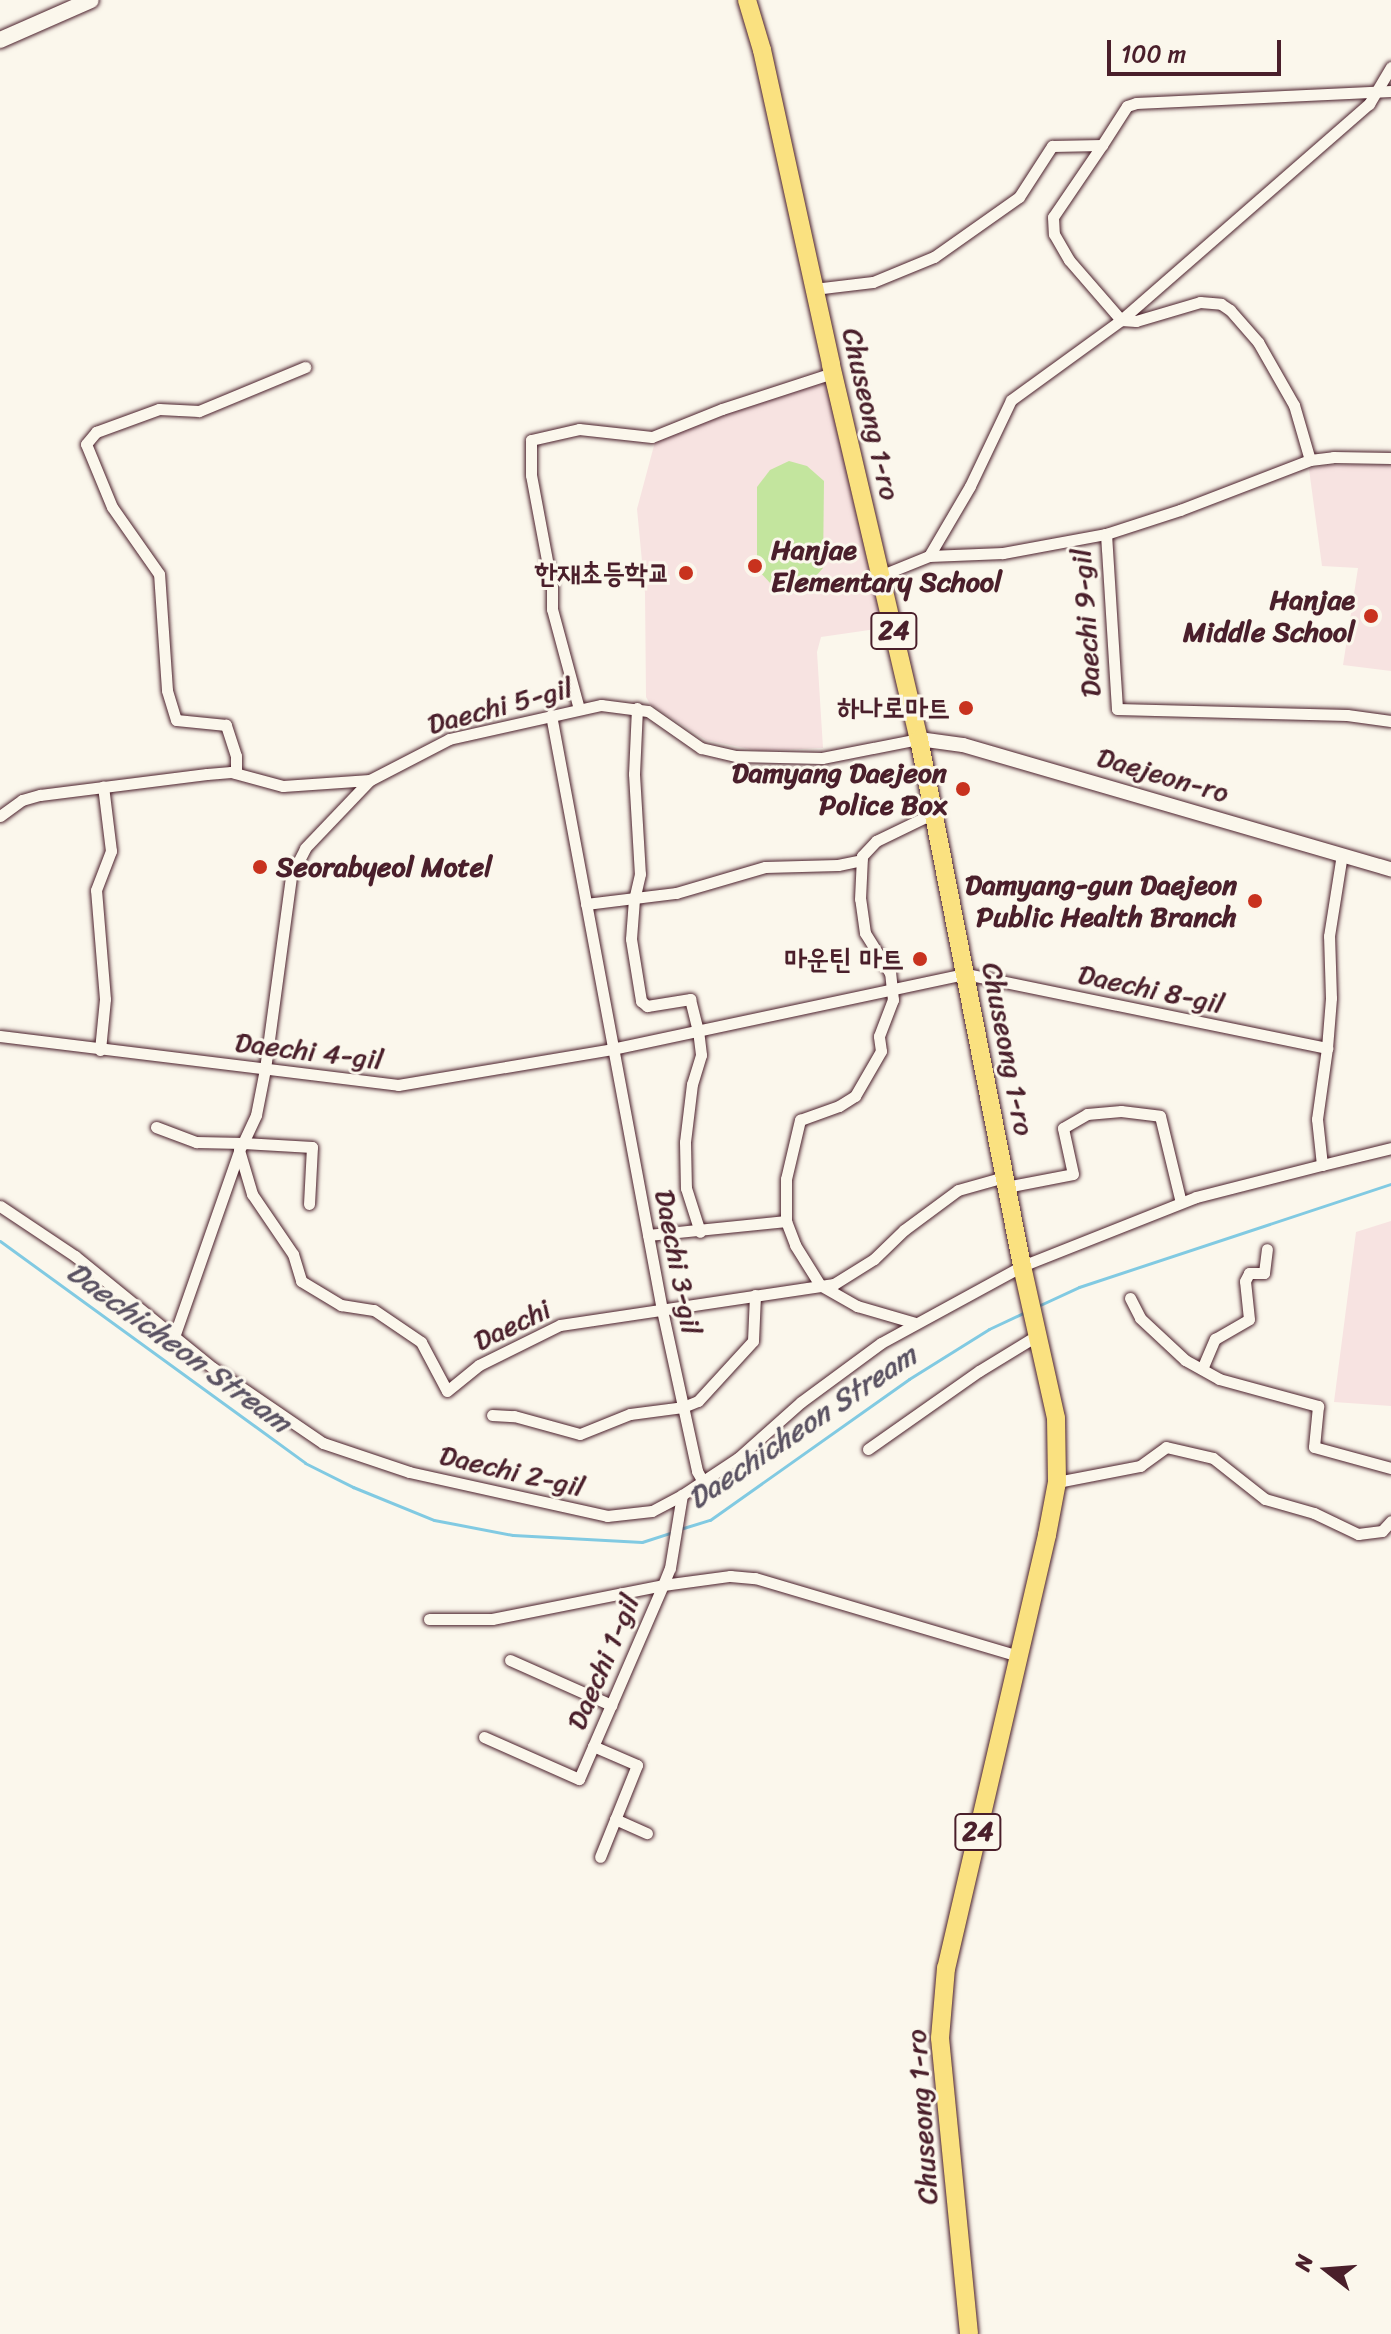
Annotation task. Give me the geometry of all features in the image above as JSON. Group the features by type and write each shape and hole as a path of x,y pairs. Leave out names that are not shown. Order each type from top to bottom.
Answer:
{"main road":[{"path":"0,40 91,0"},
{"name":"Chuseong 1-ro","path":"747,0 762,50 833,373 919,739 1022,1266"},
{"name":"24","path":"1022,1266 1038,1335"},
{"name":"Chuseong 1-ro","path":"969,2334 941,2033 946,1968 1057,1482 1056,1418 1038,1335"}],"street":[{"path":"929,556 970,486 1011,400 1121,320 1369,104 1391,67"},
{"path":"1310,460 1294,405 1258,342 1230,310 1221,304 1200,302 1136,321 1121,320 1069,260 1053,227 1058,208 1127,106 1136,103 1391,91"},
{"path":"814,289 873,282 934,257 1019,197 1052,146 1102,145"},
{"path":"236,773 236,756 226,725 176,720 167,690 159,574 112,507 86,444 96,432 159,409 199,411 244,389 305,367"},
{"path":"579,709 552,609 552,587 531,475 531,440 579,429 652,437 722,409 833,373"},
{"path":"1106,534 1180,510 1310,460 1333,457 1391,458"},
{"name":"Daechi 9-gil","path":"882,575 929,556 1003,553 1106,534 1117,709 1347,715 1391,721"},
{"name":"Daechi 5-gil","path":"0,816 22,800 40,795 236,773 283,786 370,780 449,739 579,709 616,705 637,708 662,719 701,748 736,756 822,758 919,739"},
{"path":"637,708 634,774 640,874 634,899 631,939 641,1001 647,1006 690,999 698,1030 701,1055 692,1084 685,1142 686,1188 700,1232"},
{"path":"551,715 612,1049"},
{"name":"Daejeon-ro","path":"919,739 963,745 1391,869"},
{"path":"174,1337 241,1147 256,1115 291,876 305,848 370,780"},
{"path":"100,1050 105,999 96,890 111,851 103,786"},
{"path":"915,1323 857,1306 820,1285 795,1245 786,1221 786,1179 800,1120 839,1106 855,1096 869,1078 881,1051 879,1036 894,989 890,973 865,933 860,899 861,860 867,848 876,841 934,813"},
{"path":"1322,1165 1317,1119 1331,998 1329,936 1342,854"},
{"path":"586,904 697,889 765,867 838,865 861,860"},
{"name":"Daechi 4-gil","path":"0,1036 398,1085 612,1049 966,974"},
{"name":"Daechi 8-gil","path":"966,974 1327,1048"},
{"name":"Daechi 3-gil","path":"612,1049 662,1310 697,1471 703,1482"},
{"name":"Daechi","path":"241,1147 252,1194 293,1254 301,1281 341,1305 374,1310 421,1342 447,1391 479,1365 560,1325 834,1284 874,1259 904,1230 958,1190 1073,1174 1063,1128 1087,1114 1121,1111 1160,1116 1181,1203"},
{"path":"156,1127 196,1142 241,1147 312,1147 309,1204"},
{"path":"1022,1266 1181,1203 1391,1148"},
{"name":"Daechi 2-gil","path":"0,1206 75,1256 213,1368 323,1443 409,1472 607,1516 652,1511 682,1495 738,1458 812,1394 881,1343 1022,1266"},
{"path":"648,1235 786,1221"},
{"path":"1202,1369 1215,1339 1249,1319 1245,1281 1249,1273 1264,1273 1267,1249"},
{"path":"492,1415 514,1416 580,1434 630,1414 683,1407 698,1401 753,1341 755,1295"},
{"path":"1130,1298 1140,1318 1185,1360 1219,1379 1318,1406 1314,1447 1391,1468"},
{"path":"868,1449 979,1371 1038,1335"},
{"path":"1057,1482 1140,1466 1166,1447 1213,1458 1265,1499 1314,1513 1358,1534 1382,1531 1391,1521"},
{"path":"429,1619 492,1619 663,1585 670,1568 682,1495"},
{"name":"Daechi 1-gil","path":"484,1737 579,1779 663,1585 730,1576 755,1578 1018,1656"},
{"path":"510,1660 611,1705"},
{"path":"593,1746 637,1765 600,1857"},
{"path":"615,1819 647,1833"}],"shaded area":[{"name":"Hanjae Elementary School","path":"827,378 883,628 821,637 817,652 823,748 759,751 706,740 650,704 646,697 645,593 637,509 656,438"},
{"name":"Hanjae Middle School","path":"1331,465 1391,465 1391,671 1343,665 1358,568 1322,566 1309,469"},
{"path":"1391,1221 1391,1406 1334,1402 1356,1232"}],"green space":[{"path":"789,461 807,466 824,481 823,568 809,584 793,590 772,585 757,569 757,487 770,470"}],"waterway":[{"name":"Daechicheon Stream","path":"1038,1306 1079,1287 1391,1184"},
{"name":"Daechicheon Stream","path":"0,1241 305,1463 353,1487 434,1520 513,1535 642,1542 673,1532"},
{"name":"Daechicheon Stream","path":"680,1529 710,1520 909,1379 989,1329 1024,1313"}],"place":[{"name":"Hanjae Elementary School","path":"755,566"},
{"name":"한재초등학교","path":"686,573"},
{"name":"Hanjae Middle School","path":"1371,616"},
{"name":"하나로마트","path":"966,708"},
{"name":"Damyang Daejeon Police Box","path":"963,789"},
{"name":"Seorabyeol Motel","path":"260,867"},
{"name":"Damyang-gun Daejeon Public Health Branch","path":"1255,901"},
{"name":"마운틴 마트","path":"920,959"}]}
